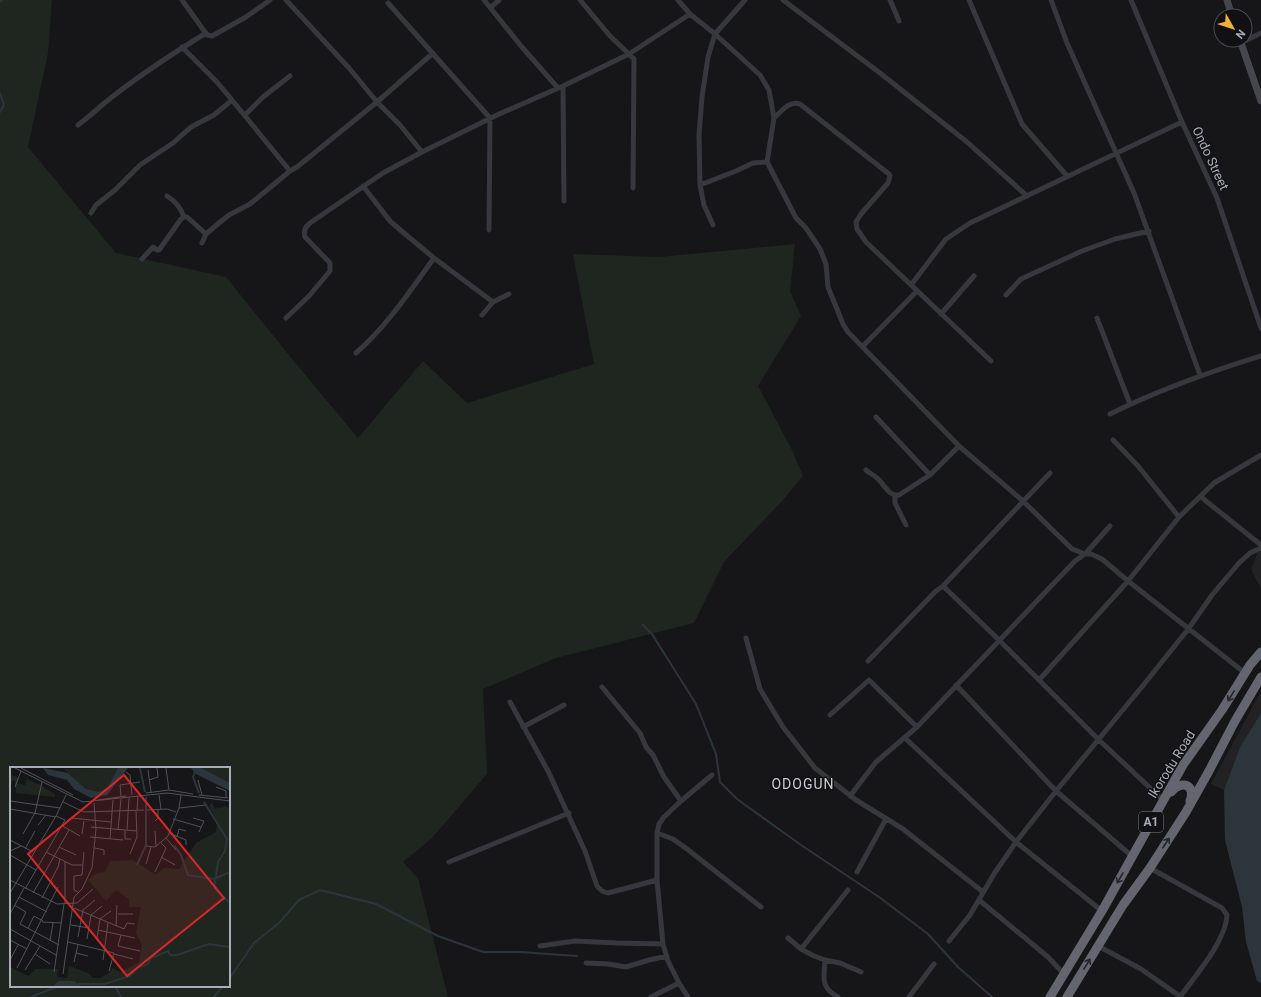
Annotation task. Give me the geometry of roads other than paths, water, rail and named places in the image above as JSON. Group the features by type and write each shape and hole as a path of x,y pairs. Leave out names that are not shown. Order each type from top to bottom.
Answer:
{"highway":[{"name":"Ikorodu Road","path":"1050,997 1133,857 1183,765 1222,710 1245,673 1261,652"},
{"name":"A1","path":"1067,997 1124,905 1186,812 1235,721 1261,677"},
{"path":"1164,800 1175,787 1180,784 1186,784 1190,788 1191,797 1186,812"}],"street":[{"path":"182,0 209,36 212,36 246,17 270,0"},
{"path":"286,0 349,68 422,152"},
{"path":"484,0 521,46 561,87 564,201"},
{"path":"491,7 499,0"},
{"path":"580,0 610,36 634,59 633,188"},
{"path":"678,0 690,14 715,34 763,79 769,90 774,118 767,162 793,213 812,236 820,249 826,264 828,287 843,324 852,337 863,346 959,446 1023,501 1072,549 1085,554 1091,554 1102,559 1245,673"},
{"path":"713,225 704,205 700,185 699,135 702,97 708,57 715,34 745,0"},
{"path":"782,0 880,73 967,142 1027,196"},
{"path":"890,0 899,21"},
{"path":"969,0 1022,124 1067,176"},
{"path":"1051,0 1067,43 1134,193 1200,375"},
{"name":"Ondo Street","path":"1131,0 1182,122 1217,198 1261,328"},
{"path":"388,3 490,118 489,230"},
{"path":"286,318 309,296 330,271 330,264 305,237 305,229 310,223 363,186 422,152 490,118 561,87 629,54 690,14"},
{"path":"78,125 122,89 182,47 206,33"},
{"path":"182,47 216,81 290,171"},
{"path":"1242,48 1261,101"},
{"path":"202,243 206,234 229,216 250,204 297,167 377,102 433,53"},
{"path":"244,115 262,97 290,76"},
{"path":"90,213 96,205 115,190 140,165 173,143 191,128 214,115 232,100"},
{"path":"774,118 789,105 796,103 800,104 889,174 890,176 888,183 860,214 856,222 860,234 866,242 991,361"},
{"path":"911,285 946,239 970,223 1182,122"},
{"path":"700,185 736,172 753,163 767,162"},
{"path":"363,186 390,221 434,258 493,302"},
{"path":"167,196 182,210 184,217"},
{"path":"184,217 187,217 206,234"},
{"path":"142,259 153,247 159,250 184,217"},
{"path":"1006,295 1021,279 1082,251 1115,239 1149,231"},
{"path":"356,353 372,339 396,310 434,258"},
{"path":"941,314 974,276"},
{"path":"863,346 917,291"},
{"path":"482,315 493,302 509,294"},
{"path":"1097,318 1130,404"},
{"path":"1110,414 1130,404 1200,375 1261,356"},
{"path":"876,417 930,475"},
{"path":"1113,440 1138,466 1179,517"},
{"path":"895,496 904,492 930,475 959,446"},
{"path":"1039,680 1128,581 1179,517 1214,484 1261,455"},
{"path":"866,470 876,477 890,493 895,496"},
{"path":"868,661 936,591 943,586 1050,473"},
{"path":"895,496 895,503 906,525"},
{"path":"949,941 970,915 983,892 1016,842 1056,791 1189,628 1212,595 1239,563 1250,553 1261,547 1201,496"},
{"path":"850,796 876,762 917,727 1075,561 1085,554 1110,526"},
{"path":"943,586 1099,740 1164,800"},
{"path":"746,638 760,689 783,727 815,768 850,796 903,829 983,892"},
{"path":"830,715 869,680 917,727"},
{"path":"956,685 1056,791 1133,857"},
{"path":"602,687 640,733 646,747 654,755 664,777 681,801"},
{"path":"510,702 569,813 585,851 597,886 602,891 608,893 657,880"},
{"path":"523,727 564,705"},
{"path":"905,738 1016,842 1102,911"},
{"path":"688,997 678,983 666,956 663,944 657,880 657,833 659,824 664,817 712,775"},
{"path":"449,862 569,813"},
{"path":"857,872 886,819"},
{"path":"657,833 673,839 761,907"},
{"path":"1098,946 1141,969 1180,997 1215,948 1226,925 1228,915 1226,911 1150,868"},
{"path":"801,949 848,890"},
{"path":"979,900 1048,957 1064,974"},
{"path":"788,938 801,949 814,956 840,963 861,972"},
{"path":"540,946 575,941 663,944"},
{"path":"586,963 626,967 666,956"},
{"path":"825,960 824,984 830,993 838,997"},
{"path":"910,997 934,964"},
{"path":"651,997 678,983"}],"waterway":[{"path":"0,93 4,105 0,112"},
{"path":"643,625 652,634 696,704 716,754 720,782 737,799 801,845 879,897 928,934 958,967 992,997"},
{"path":"230,978 254,943 279,923 299,900 320,890 376,904 438,936 483,952 520,952 577,956"},
{"path":"31,997 56,987"},
{"path":"116,987 121,997"},
{"path":"214,997 222,987"}],"district":[{"name":"ODOGUN","path":"803,784"}]}
